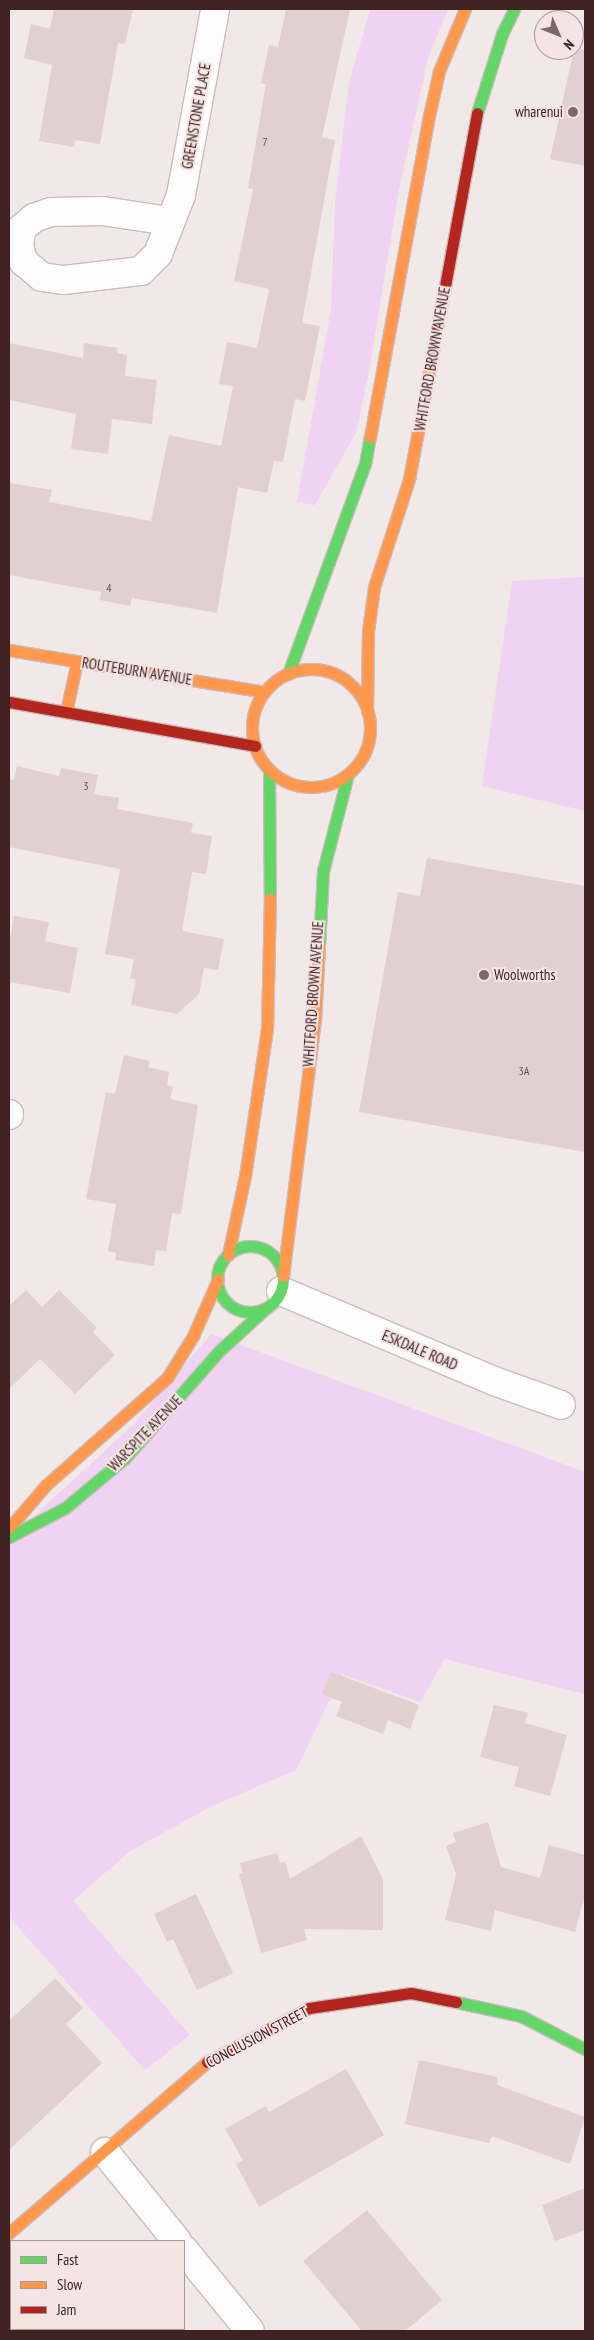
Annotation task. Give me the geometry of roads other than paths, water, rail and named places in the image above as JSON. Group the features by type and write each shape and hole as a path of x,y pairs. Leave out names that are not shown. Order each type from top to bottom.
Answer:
{"main road":[{"path":"288,674 365,464 429,116 440,71 464,9"},
{"name":"WHITFORD BROWN AVENUE","path":"367,711 368,631 374,587 409,479 465,169 481,96 502,34 514,9"},
{"name":"ROUTEBURN AVENUE","path":"9,650 265,692"},
{"path":"66,712 78,661"},
{"path":"228,1255 246,1247 259,1248 276,1258 277,1292 254,1312 236,1309 223,1297 218,1279 220,1266 228,1255 245,1176 267,1029 272,802 269,770 255,746 253,718 265,692 288,674 312,670 337,675 356,690 367,711 370,731 366,751 348,774 331,784 312,787 294,785 269,770"},
{"path":"9,702 255,746"},
{"name":"WHITFORD BROWN AVENUE","path":"277,1292 315,1020 323,871 348,774"},
{"name":"WARSPITE AVENUE","path":"9,1528 46,1485 167,1378 194,1336 218,1279"},
{"name":"WARSPITE AVENUE","path":"9,1537 65,1508 126,1458 218,1352 277,1292"},
{"name":"CONCLUSION STREET","path":"9,2233 204,2064 309,2008 411,1993 521,2016 585,2049"}],"street":[{"name":"GREENSTONE PLACE","path":"169,221 102,211 51,212 34,218 21,229 19,247 24,262 42,276 64,280 141,271 158,254 169,221 181,195 214,9"},
{"name":"ESKDALE ROAD","path":"277,1292 494,1381 561,1404"},
{"path":"104,2152 176,2240"},
{"path":"185,2251 250,2331"}],"place":[{"name":"wharenui","path":"573,112"},
{"name":"Woolworths","path":"484,975"}]}
